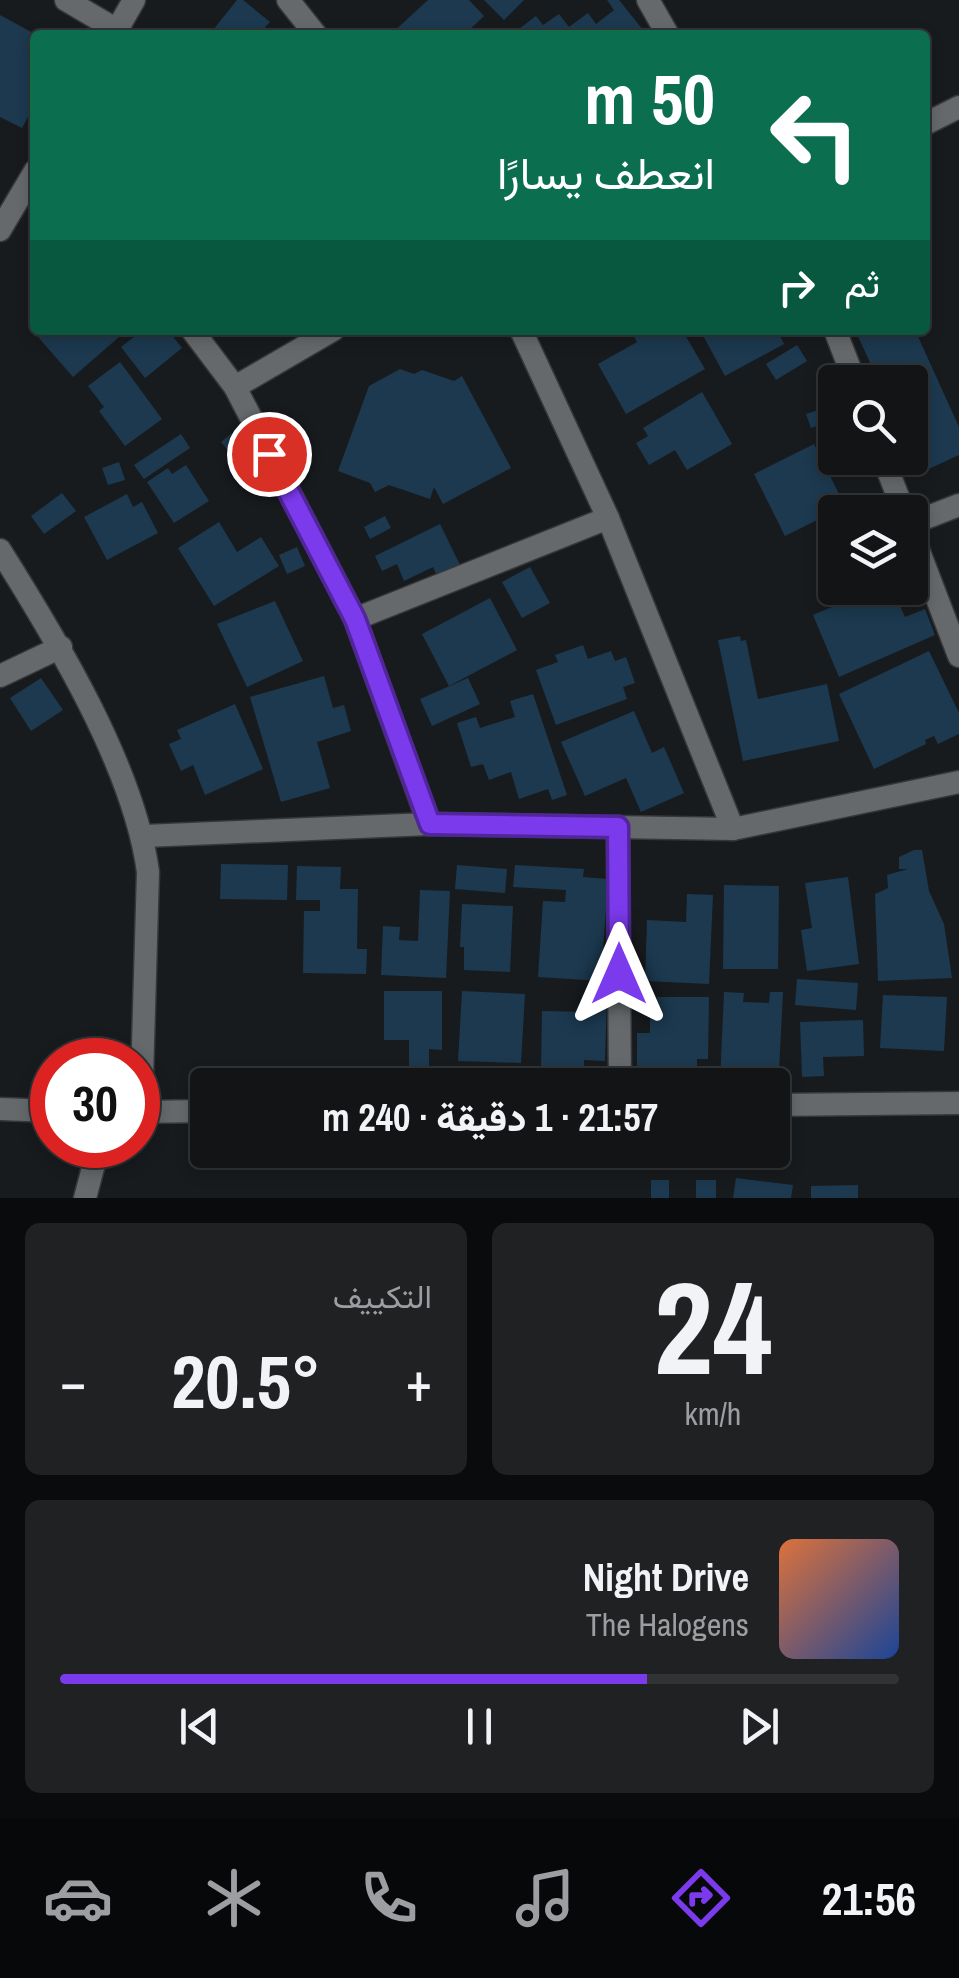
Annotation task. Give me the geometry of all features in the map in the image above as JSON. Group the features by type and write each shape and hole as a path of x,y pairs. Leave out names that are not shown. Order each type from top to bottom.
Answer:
{"street":[{"path":"66,0 112,30"},
{"path":"116,30 134,0"},
{"path":"288,0 312,30"},
{"path":"648,0 665,30"},
{"path":"930,122 959,107"},
{"path":"0,230 30,179"},
{"path":"196,335 235,387 355,619 430,824"},
{"path":"235,387 323,335"},
{"path":"526,335 608,518 733,829"},
{"path":"836,335 847,365"},
{"path":"928,518 959,505"},
{"path":"355,619 608,518"},
{"path":"0,550 62,647 144,836 148,872 142,1038"},
{"path":"928,574 959,656"},
{"path":"0,676 62,647"},
{"path":"144,836 430,824 733,829 959,782"},
{"path":"618,827 620,1068"},
{"path":"790,1104 959,1103"},
{"path":"0,1109 30,1110"},
{"path":"160,1112 190,1111"},
{"path":"85,1198 93,1168"}],"building":[{"path":"237,0 243,0 270,22 265,27 269,30 213,30"},
{"path":"428,0 469,0 484,16 469,30 395,30"},
{"path":"484,0 524,0 504,20"},
{"path":"607,0 619,0 643,30 518,30 536,16 543,25 559,14 569,27 588,13 596,24 614,10"},
{"path":"0,15 30,31 30,113 22,128 0,117"},
{"path":"36,335 121,335 73,377"},
{"path":"137,335 172,335 182,348 145,378 121,347"},
{"path":"633,335 685,335 705,369 626,414 598,364 637,342"},
{"path":"703,335 780,335 784,344 725,376"},
{"path":"857,335 917,335 959,427 959,455 928,469 928,365 871,365"},
{"path":"797,345 807,361 776,380 766,364"},
{"path":"120,362 162,419 125,446 99,411 104,407 88,386"},
{"path":"400,369 414,374 422,370 454,381 462,376 511,468 443,504 434,487 430,499 389,485 375,492 370,483 338,471 369,386"},
{"path":"702,392 732,444 687,470 675,450 649,465 636,443 648,436 643,428"},
{"path":"818,410 818,426 811,428 806,414"},
{"path":"232,433 259,467 248,476 221,442"},
{"path":"181,434 190,448 144,479 134,465"},
{"path":"814,444 818,475 830,475 840,495 818,495 818,520 785,536 754,474"},
{"path":"119,462 125,480 108,485 102,468"},
{"path":"186,465 209,501 174,523 147,482 168,468 172,474"},
{"path":"62,493 76,511 44,534 31,516"},
{"path":"127,494 133,507 142,502 158,533 107,560 84,517"},
{"path":"385,516 391,528 370,539 364,527"},
{"path":"219,522 237,552 261,537 279,566 214,606 178,548"},
{"path":"440,524 462,569 439,580 433,567 404,581 397,564 382,571 375,556"},
{"path":"297,547 305,566 287,574 279,555"},
{"path":"530,567 550,603 522,618 502,582"},
{"path":"490,598 517,650 449,686 422,634"},
{"path":"275,601 303,661 247,687 217,624"},
{"path":"837,605 900,605 905,617 925,609 935,635 839,677 813,615"},
{"path":"740,636 741,641 746,640 758,699 827,684 839,741 743,761 718,640"},
{"path":"583,645 588,659 611,651 615,661 626,657 635,683 623,687 627,699 556,725 536,670 558,662 555,655"},
{"path":"929,651 959,713 959,734 938,744 934,736 925,740 926,744 874,769 839,694"},
{"path":"324,676 333,708 344,705 351,731 317,742 330,788 281,802 250,697"},
{"path":"41,678 63,710 31,731 10,698"},
{"path":"468,678 480,704 432,726 420,699"},
{"path":"533,694 567,795 552,800 548,789 519,799 511,772 489,780 483,764 471,767 457,723 476,717 480,728 515,717 510,701"},
{"path":"235,704 263,769 205,795 193,765 181,771 169,744 181,739 177,730"},
{"path":"634,711 652,753 664,747 684,793 641,812 626,778 585,796 561,742"},
{"path":"922,850 929,891 944,924 952,978 878,981 875,894 888,888 887,875 908,869 899,869 899,857"},
{"path":"221,864 288,865 287,900 220,899"},
{"path":"457,865 507,869 505,893 455,889"},
{"path":"515,865 584,869 583,877 608,879 601,981 538,977 543,901 565,902 566,890 513,887"},
{"path":"297,866 341,867 340,889 358,889 357,949 367,949 366,974 303,973 304,911 320,911 320,900 296,900"},
{"path":"848,877 859,964 807,971 801,930 812,928 805,883"},
{"path":"724,885 779,886 778,969 723,969"},
{"path":"420,890 450,891 446,978 381,975 383,926 400,927 399,940 418,941"},
{"path":"687,894 713,895 709,984 645,981 647,920 686,922"},
{"path":"462,904 513,906 510,972 464,970 464,947 460,947"},
{"path":"797,979 858,983 856,1010 795,1005"},
{"path":"384,991 442,991 442,1050 429,1049 429,1068 391,1068 409,1067 409,1040 384,1040"},
{"path":"462,991 525,994 521,1063 458,1061"},
{"path":"724,992 744,993 743,1002 769,1003 770,992 783,992 779,1068 721,1068"},
{"path":"883,995 947,997 944,1051 880,1048"},
{"path":"588,996 607,996 605,1061 584,1060 584,1068 541,1068 542,1011 588,1012"},
{"path":"657,997 709,997 708,1059 697,1059 697,1068 637,1068 637,1033 650,1033 650,1009 657,1010"},
{"path":"863,1020 864,1056 823,1057 824,1076 802,1077 800,1022"},
{"path":"736,1178 793,1185 791,1198 733,1198"},
{"path":"651,1180 669,1180 669,1198 651,1198"},
{"path":"696,1180 716,1180 716,1198 696,1198"},
{"path":"858,1185 858,1198 811,1198 811,1186"}],"route":[{"path":"269,454 355,619 430,824 618,827 619,974"}]}
